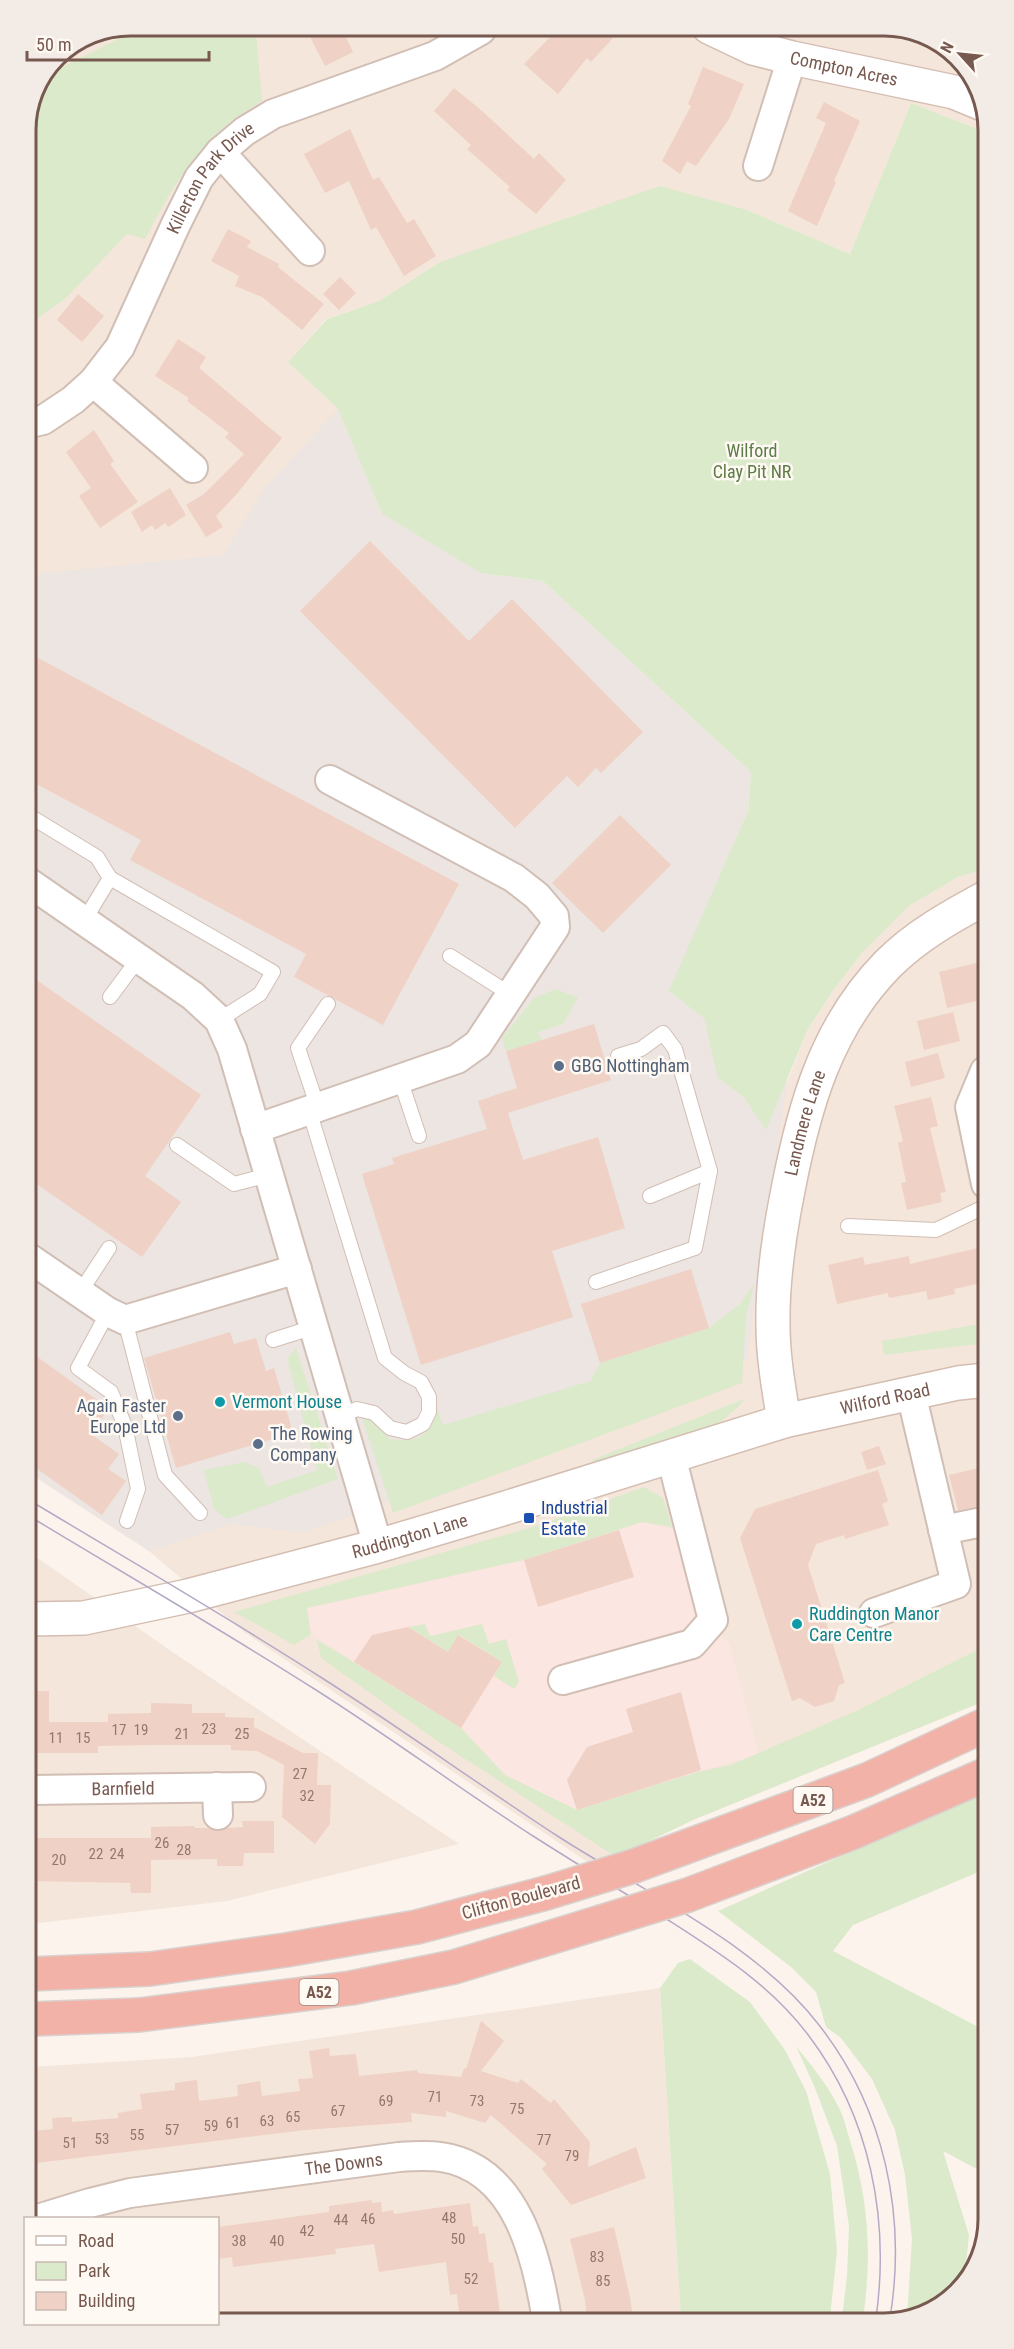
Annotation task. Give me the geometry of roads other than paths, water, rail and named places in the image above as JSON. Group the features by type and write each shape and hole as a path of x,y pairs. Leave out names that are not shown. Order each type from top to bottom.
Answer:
{"highway":[{"name":"Clifton Boulevard","path":"36,1974 150,1969 286,1950 417,1927 546,1893 634,1866 867,1780 978,1728"},
{"name":"A52","path":"36,2019 139,2015 351,1988 454,1967 688,1895 854,1832 978,1778"}],"main road":[{"name":"Compton Acres","path":"728,36 753,48 954,92 973,100"},
{"name":"Landmere Lane","path":"784,1421 773,1326 775,1272 780,1232 799,1132 814,1084 829,1048 854,1005 888,964 931,928 978,902"},
{"name":"Wilford Road","path":"784,1421 911,1393 978,1381"},
{"name":"Ruddington Lane","path":"36,1618 84,1618 169,1601 378,1546 784,1421"}],"street":[{"name":"Killerton Park Drive","path":"36,422 73,400 93,382 120,347 199,178 220,152 244,130 273,114 435,56 470,36"},
{"path":"758,166 792,58"},
{"path":"220,152 310,251"},
{"path":"93,382 193,468"},
{"path":"255,1129 457,1059 478,1044 555,927 554,916 537,896 514,878 330,780"},
{"path":"36,888 193,996 219,1020 232,1049 378,1546"},
{"path":"978,1089 970,1107 978,1146"},
{"path":"36,1263 79,1294 116,1316 297,1269"},
{"path":"874,1613 956,1584 911,1393"},
{"path":"563,1680 692,1644 713,1620 671,1456"},
{"path":"943,1530 978,1523"},
{"path":"217,1787 218,1815"},
{"name":"Barnfield","path":"36,1790 250,1787"},
{"name":"The Downs","path":"45,2217 130,2193 399,2157 443,2157 463,2163 479,2172 505,2195 519,2217 534,2254 546,2313"}],"lane":[{"path":"36,820 97,857 110,878 273,972 260,994 219,1020"},
{"path":"84,921 110,878"},
{"path":"450,956 510,994"},
{"path":"110,997 139,958"},
{"path":"328,1004 298,1048 385,1358 404,1373 421,1382 429,1397 429,1412 423,1424 407,1432 390,1428 374,1413 357,1409 340,1416"},
{"path":"596,1282 695,1248 710,1171 675,1050 663,1033 641,1049 618,1056"},
{"path":"400,1079 419,1136"},
{"path":"177,1145 234,1184 269,1175"},
{"path":"650,1196 710,1171"},
{"path":"848,1226 936,1230 978,1210"},
{"path":"79,1294 109,1248"},
{"path":"116,1316 165,1475 200,1513"},
{"path":"116,1316 78,1368 111,1392 125,1426 138,1489 127,1521"},
{"path":"273,1340 314,1327"}],"tram line":[{"path":"36,1504 286,1655 559,1837 698,1921 764,1969 794,1996 819,2025 841,2057 860,2091 875,2127 892,2201 895,2240 891,2312"},
{"path":"36,1520 344,1708 533,1836 704,1943 778,2000 809,2036 830,2067 861,2134 871,2170 877,2206 880,2280 877,2313"}],"place":[{"name":"GBG Nottingham","path":"559,1066"},
{"name":"Vermont House","path":"220,1402"},
{"name":"Again Faster Europe Ltd","path":"178,1416"},
{"name":"The Rowing Company","path":"258,1444"},
{"name":"Industrial Estate","path":"529,1518"},
{"name":"Ruddington Manor Care Centre","path":"797,1624"}],"park label":[{"name":"Wilford Clay Pit NR","path":"752,461"}]}
